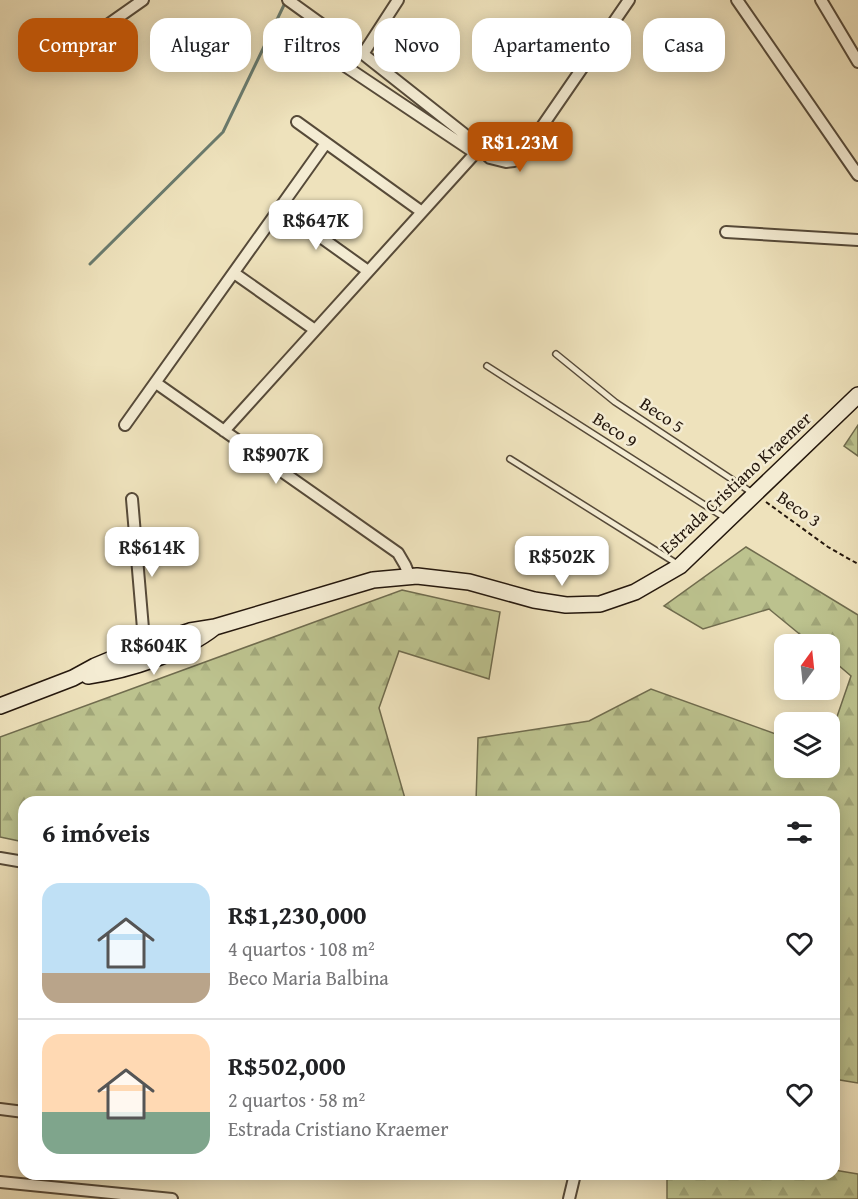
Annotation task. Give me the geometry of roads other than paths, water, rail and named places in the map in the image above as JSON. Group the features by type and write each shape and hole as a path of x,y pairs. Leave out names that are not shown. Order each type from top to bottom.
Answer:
{"main road":[{"name":"Estrada Cristiano Kraemer","path":"0,706 74,678 126,668 145,654 198,641 216,627 373,580 410,577 469,582 534,600 566,605 600,604 635,592 680,566 858,395"}],"street":[{"path":"117,18 143,0"},
{"path":"288,0 363,54 477,151"},
{"path":"363,54 398,0"},
{"path":"354,72 477,151 497,161 514,161 521,157 629,0"},
{"path":"737,0 858,175"},
{"path":"821,0 858,62"},
{"path":"297,122 422,212"},
{"path":"125,424 326,143"},
{"path":"224,431 477,151"},
{"path":"280,208 368,271"},
{"path":"726,232 858,240"},
{"path":"234,273 315,330"},
{"path":"156,383 398,554 410,577"},
{"path":"132,499 145,654"},
{"path":"0,858 18,861"},
{"path":"0,1109 18,1111"},
{"path":"569,1199 574,1180"},
{"path":"0,1182 172,1199"}],"lane":[{"name":"Beco 5","path":"556,354 615,402 755,495"},
{"name":"Beco 9","path":"487,366 728,520"},
{"path":"510,459 680,566"}],"waterway":[{"path":"90,264 223,132 284,5"}]}
